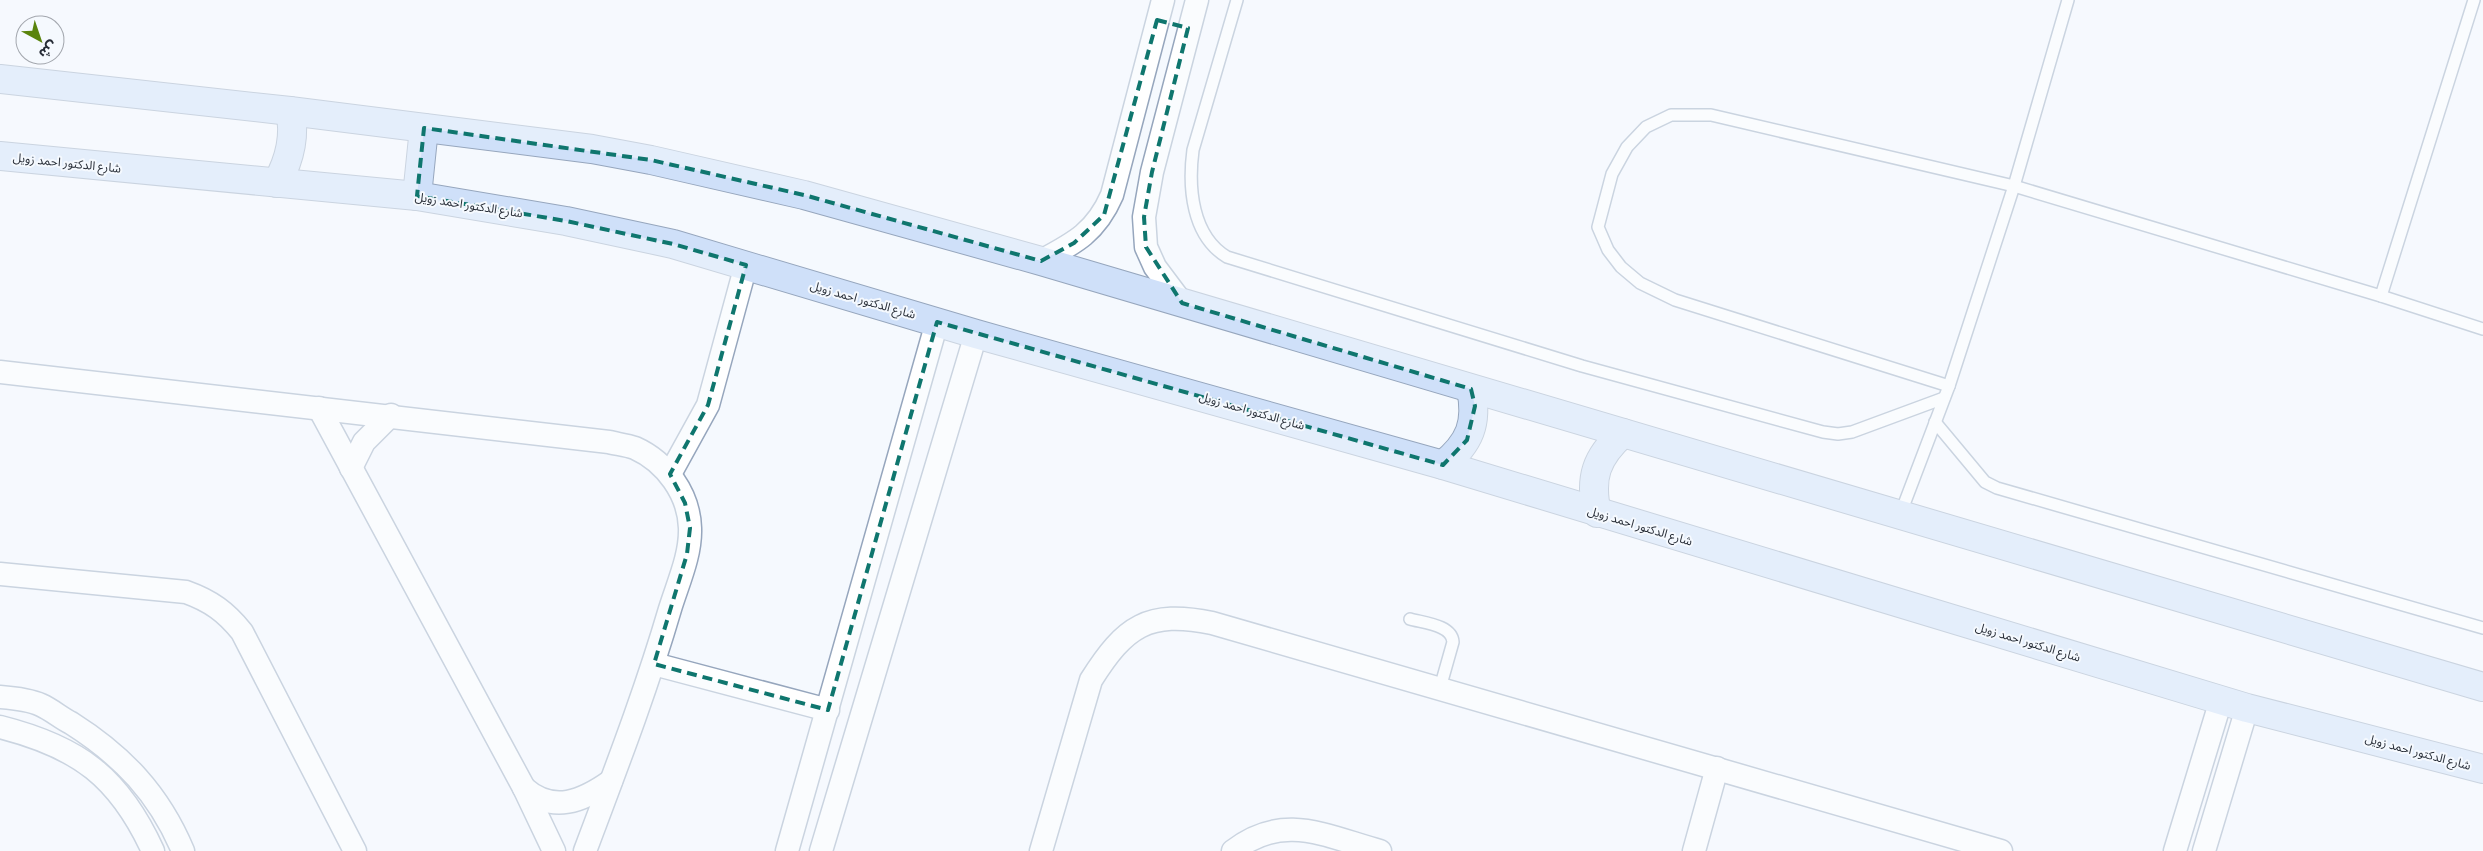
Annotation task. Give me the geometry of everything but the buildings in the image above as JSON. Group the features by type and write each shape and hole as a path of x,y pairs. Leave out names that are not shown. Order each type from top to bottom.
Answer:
{"street":[{"path":"1182,303 1155,267 1146,247 1144,218 1152,172 1188,28 1197,0"},
{"path":"1041,261 1074,244 1089,232 1104,215 1112,195 1160,10 1188,28"},
{"path":"0,79 290,111 592,149 651,160 804,195 1041,261 2483,687"},
{"path":"276,183 290,152 293,134 290,111"},
{"path":"417,196 424,128"},
{"name":"شارع الدكتور احمد زويل","path":"0,156 417,196 576,224 672,244 976,334 1442,465 2247,708 2483,769"},
{"path":"670,474 708,405 746,266"},
{"path":"787,851 937,322"},
{"path":"821,851 976,334"},
{"path":"0,372 609,442 634,448 656,461 670,474 685,503 690,528 687,554 654,664 585,851"},
{"path":"1442,465 1456,454 1470,432 1475,406 1471,388"},
{"path":"319,408 524,788 554,851"},
{"path":"351,468 364,442 391,416"},
{"path":"1597,513 1593,495 1594,477 1605,453 1623,434"},
{"path":"0,574 186,592 208,600 227,614 242,632 354,851"},
{"path":"1041,851 1091,680 1107,655 1126,634 1153,620 1183,617 1212,623 1440,688 2001,851"},
{"path":"654,664 828,710"},
{"path":"0,697 41,705 100,741 119,758 156,800 183,851"},
{"path":"2175,851 2221,700"},
{"path":"2204,851 2247,708"},
{"path":"0,727 56,745 82,760 105,777 123,797 142,827 153,851"},
{"path":"1694,851 1717,768"},
{"path":"524,788 533,797 564,804 597,791 611,781"},
{"path":"1233,851 1248,838 1273,830 1299,828 1380,851"}],"lane":[{"path":"1237,0 1193,150 1190,172 1191,193 1202,231 1214,249 1227,258 1582,366 1823,432 1838,434 1852,432 1944,398"},
{"path":"1900,515 1949,386 2014,186 2068,0"},
{"path":"2381,296 2474,0"},
{"path":"1949,386 1675,300 1640,282 1621,267 1608,250 1598,227 1612,174 1627,147 1646,127 1671,115 1711,115 2014,186 2381,296 2483,329"},
{"path":"1936,422 1985,482 1997,488 2483,628"},
{"path":"1410,619 1445,629 1452,635 1453,642 1440,688"}],"highlighted area":[{"path":"1157,20 1188,28 1152,172 1144,217 1146,247 1182,303 1471,389 1475,406 1467,440 1443,465 937,322 828,710 654,664 687,554 690,528 685,503 670,474 708,405 746,265 673,244 566,221 417,196 424,128 651,160 804,195 1041,261 1074,243 1104,215"}]}
